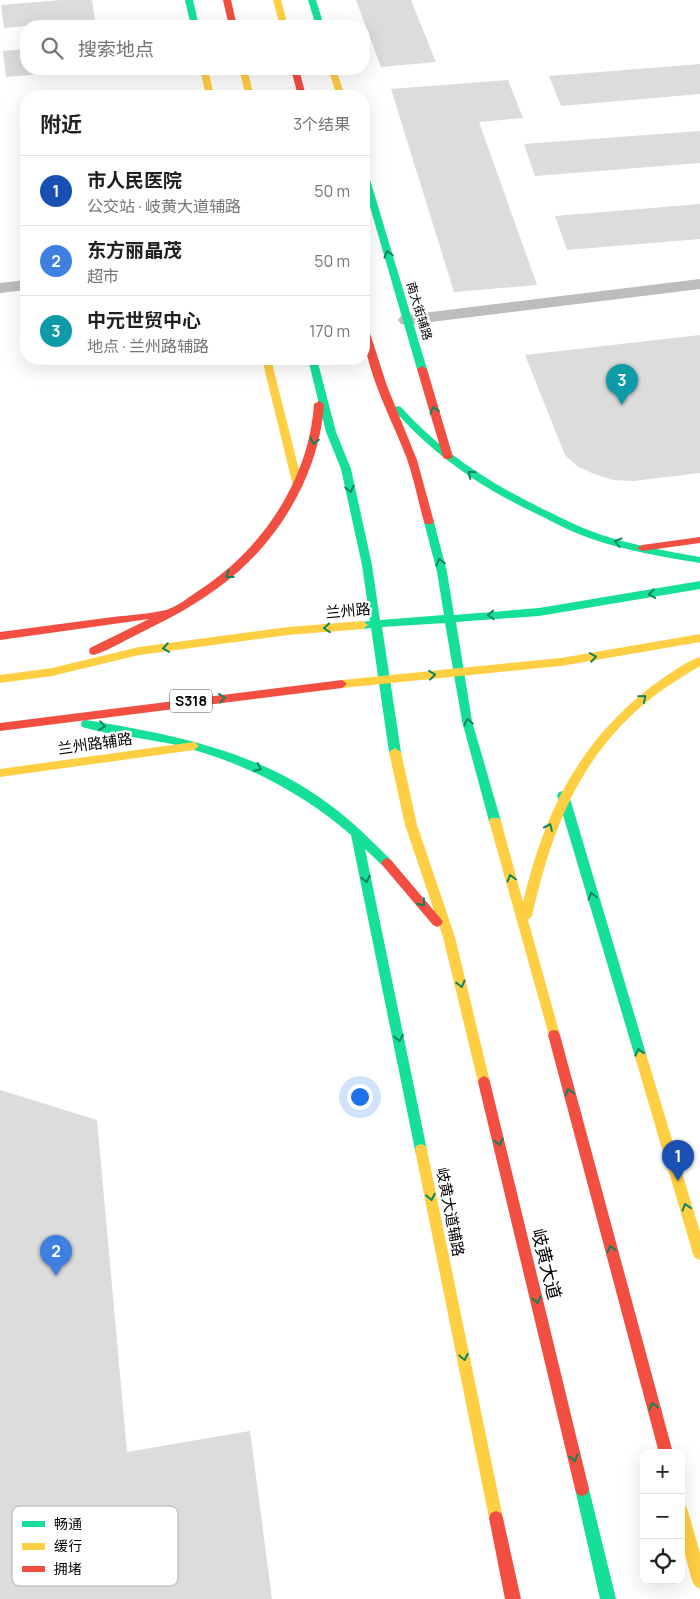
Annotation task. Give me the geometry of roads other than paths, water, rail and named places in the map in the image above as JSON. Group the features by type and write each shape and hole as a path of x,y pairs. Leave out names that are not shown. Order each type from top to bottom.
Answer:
{"main road":[{"path":"189,0 194,20"},
{"path":"227,0 232,20"},
{"path":"277,0 282,20"},
{"path":"312,0 318,20"},
{"path":"205,75 209,90"},
{"path":"245,75 248,90"},
{"path":"297,75 300,90"},
{"path":"334,75 339,90"},
{"name":"南大街辅路","path":"370,194 448,457"},
{"path":"370,347 382,386 412,460 442,572 467,721 665,1449"},
{"path":"268,365 298,486"},
{"path":"52,672 169,613 208,591 243,565 274,530 298,486 319,425 319,393 313,365"},
{"path":"382,386 405,420 448,457 484,484 539,512 595,537 700,560"},
{"name":"岐黄大道","path":"319,393 331,432 346,469 367,565 391,731 411,826 449,937 608,1599"},
{"path":"642,548 700,540"},
{"name":"兰州路","path":"0,679 52,672 139,651 288,631 539,612 700,585"},
{"path":"0,636 169,613"},
{"name":"S318","path":"0,727 277,691 562,662 700,638"},
{"path":"524,925 533,877 545,837 563,795 582,765 610,729 661,682 700,661"},
{"path":"673,676 700,672"},
{"path":"53,719 150,734 246,763 290,783 318,801 356,831 414,892 449,937"},
{"name":"兰州路辅路","path":"0,773 194,746"},
{"path":"563,795 700,1254"},
{"name":"岐黄大道辅路","path":"356,831 513,1599"},
{"path":"685,1526 700,1581"}],"lane":[{"path":"407,320 700,284"},
{"path":"0,288 20,286"}],"place":[{"name":"中元世贸中心","path":"622,405"},
{"name":"市人民医院","path":"678,1181"},
{"name":"东方丽晶茂","path":"56,1276"}]}
